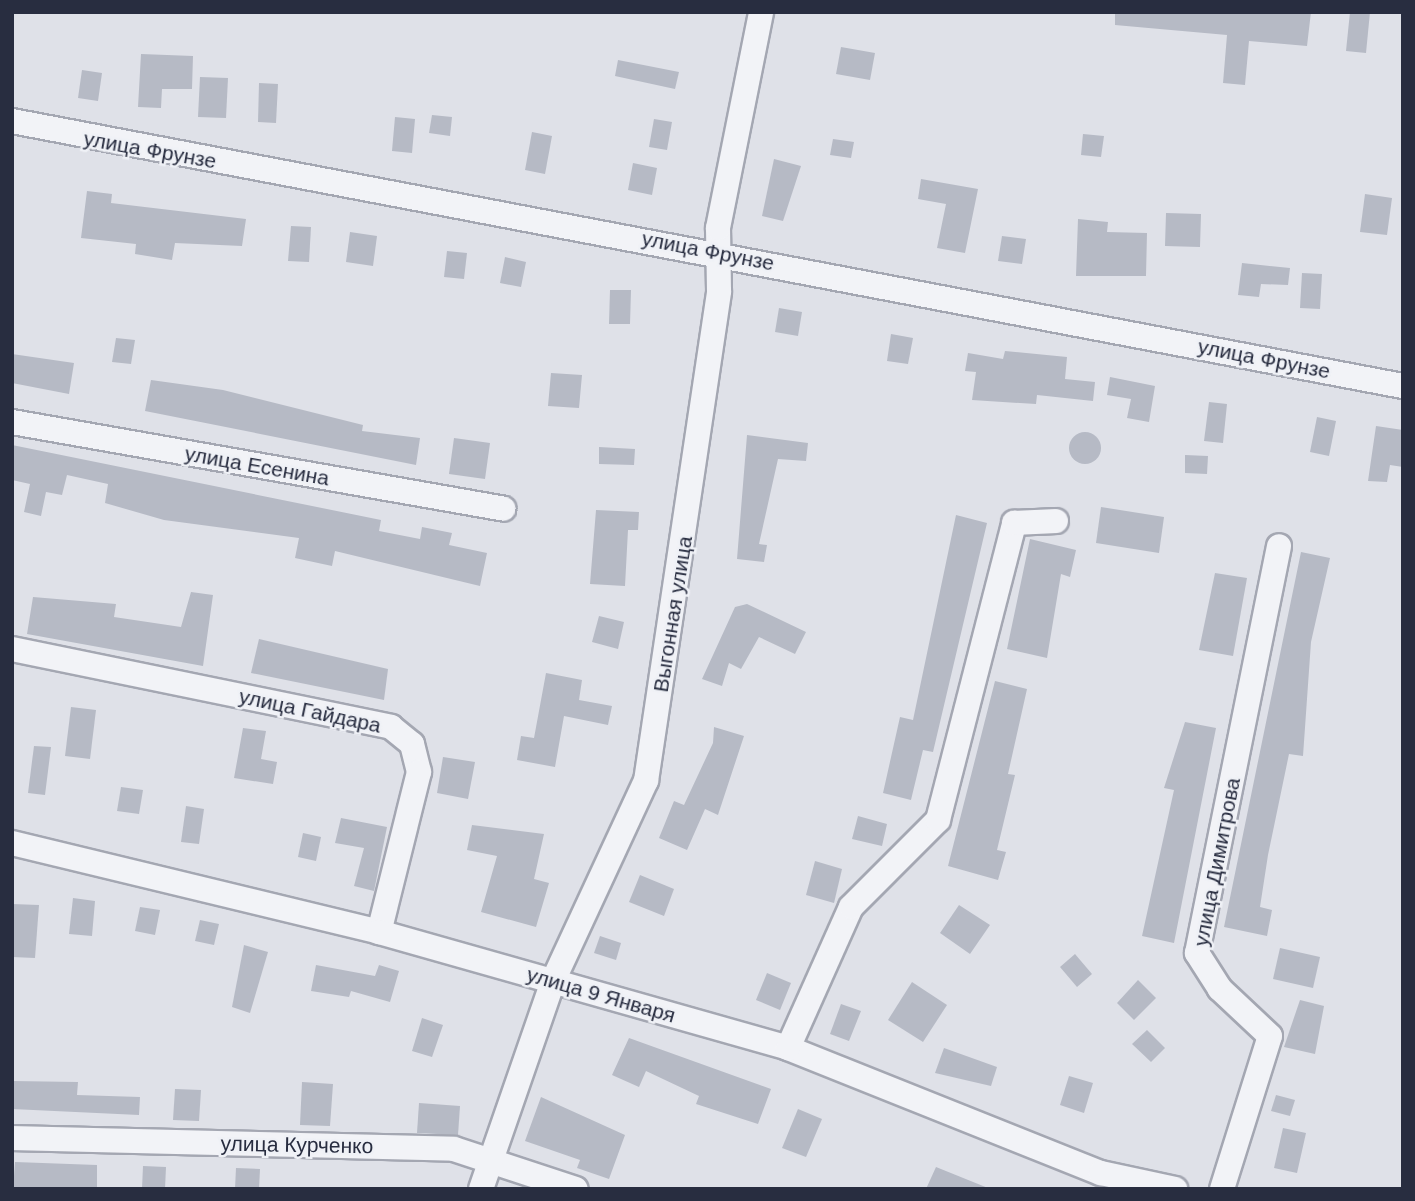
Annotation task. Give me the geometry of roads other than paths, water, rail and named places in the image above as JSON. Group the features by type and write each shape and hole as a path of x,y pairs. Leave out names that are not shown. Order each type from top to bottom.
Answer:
{"street":[{"name":"Выгонная улица","path":"481,1189 553,981 646,781 717,304 717,252 761,12"},
{"name":"улица Фрунзе","path":"12,121 717,252 1403,386"},
{"name":"улица Есенина","path":"12,422 503,509"},
{"path":"788,1048 851,907 938,820 1014,523 1056,521"},
{"name":"улица Димитрова","path":"1222,1189 1270,1036 1220,989 1198,953 1279,546"},
{"name":"улица Гайдара","path":"12,649 391,727 412,744 419,772 379,932"},
{"name":"улица 9 Января","path":"12,843 379,932 788,1048 1101,1173 1175,1189"},
{"name":"улица Курченко","path":"12,1138 454,1149 492,1159 576,1189"}]}
